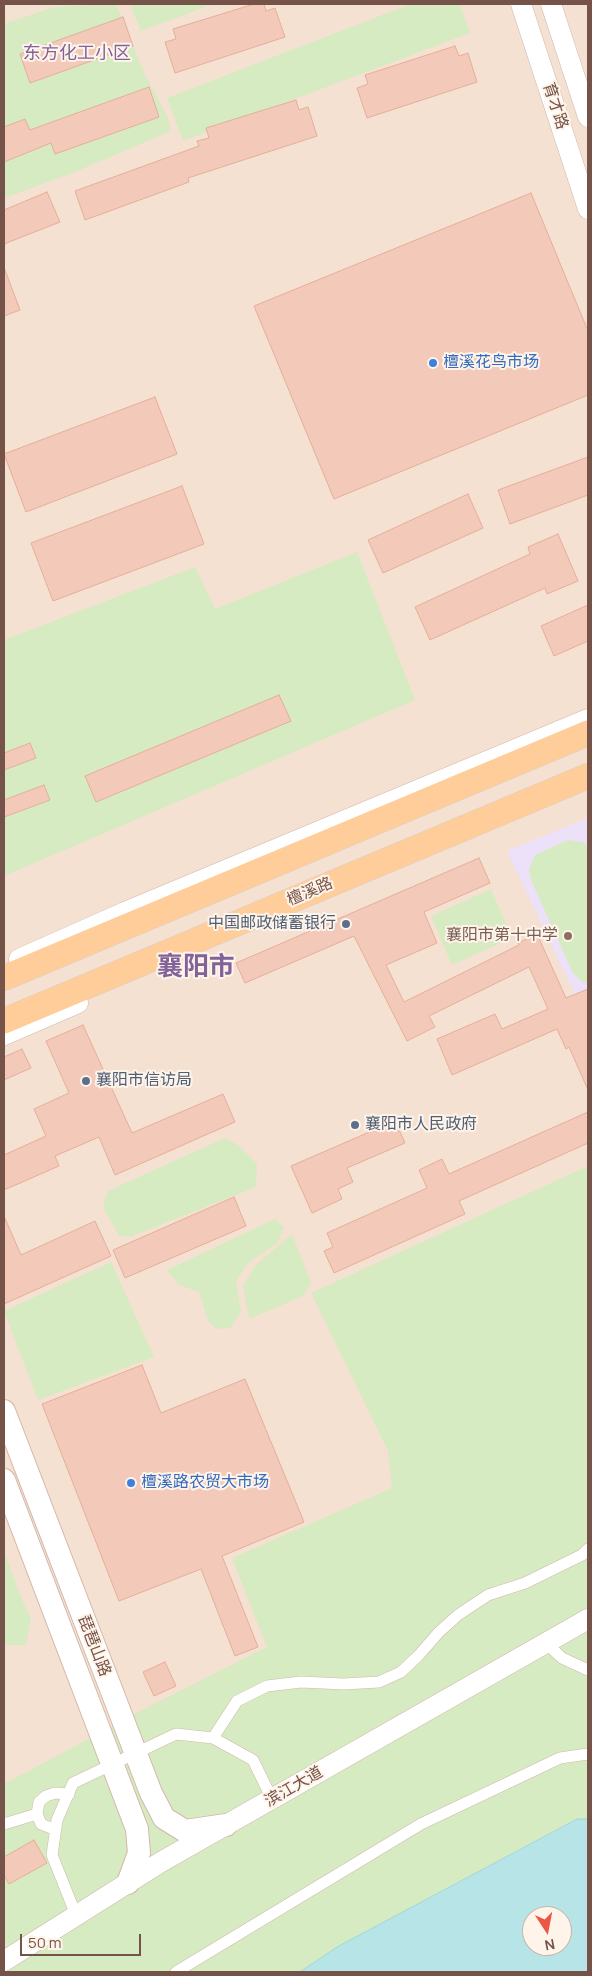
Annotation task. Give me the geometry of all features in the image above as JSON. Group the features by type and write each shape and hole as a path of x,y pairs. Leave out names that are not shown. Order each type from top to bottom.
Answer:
{"main road":[{"path":"4,978 588,734"},
{"name":"檀溪路","path":"4,1021 588,776"},
{"name":"琵琶山路","path":"4,1411 151,1793 164,1818 185,1831 226,1825"},
{"name":"琵琶山路","path":"4,1480 136,1829 139,1853 128,1883"}],"street":[{"name":"育才路","path":"521,4 588,209"},
{"name":"育才路","path":"551,4 588,117"},
{"path":"4,965 134,908 588,719"},
{"path":"4,1035 588,788"},
{"path":"213,1738 237,1701 268,1686 301,1682 344,1684 379,1682 401,1672 458,1615 488,1596 525,1583 561,1566 588,1549"},
{"name":"滨江大道","path":"4,1961 128,1883 226,1825 588,1619"},
{"path":"546,1643 562,1658 588,1670"},
{"path":"76,1916 52,1856 57,1820 73,1783 176,1734 213,1738 253,1760 272,1799"},
{"path":"176,1972 421,1824 560,1758 588,1754"},
{"path":"56,1830 41,1824 37,1814 39,1802 46,1796 55,1793 69,1794"},
{"path":"4,1824 37,1814"}],"shaded area":[{"path":"4,4 588,4 588,1619 4,1955"},
{"name":"襄阳市第十中学","path":"588,818 588,1022 507,851"}],"green space":[{"path":"116,4 144,73 168,118 171,131 70,174 4,198 4,24 54,7"},
{"path":"130,4 213,4 141,31"},
{"path":"411,4 460,4 470,33 183,141 167,98"},
{"path":"357,552 415,700 4,876 4,640 195,567 215,609"},
{"name":"襄阳市第十中学","path":"568,840 583,842 588,847 588,983 583,983 573,973 531,880 529,869 535,855"},
{"path":"491,889 512,938 452,965 431,916"},
{"path":"225,1138 239,1146 257,1164 256,1187 130,1237 119,1236 103,1206 108,1191"},
{"path":"588,1166 588,1819 576,1819 337,1947 300,1972 4,1972 4,1784 150,1706 267,1647 232,1558 392,1488 388,1451 311,1293"},
{"path":"275,1219 284,1228 277,1243 248,1263 236,1281 241,1312 230,1328 217,1329 209,1323 199,1292 179,1285 167,1270"},
{"path":"292,1234 311,1283 303,1296 249,1319 243,1286 255,1266"},
{"path":"111,1262 154,1357 38,1400 4,1311"},
{"path":"4,1551 22,1600 31,1618 26,1645 7,1645 4,1640"}],"water":[{"path":"577,1819 588,1819 588,1972 300,1972 337,1947"}],"building":[{"path":"254,4 264,4 266,11 275,8 285,37 175,73 165,42 176,39 173,29"},
{"path":"123,17 133,46 30,83 20,54"},
{"path":"455,46 459,56 468,53 477,82 367,118 357,88 368,84 365,75"},
{"path":"149,87 159,117 55,154 51,143 4,162 4,127 25,119 30,130"},
{"path":"296,100 299,110 308,107 317,136 188,178 189,182 85,220 75,191 199,146 197,141 209,138 206,128"},
{"path":"47,192 60,222 4,244 4,210"},
{"name":"檀溪花鸟市场","path":"531,193 588,331 588,395 334,499 254,306"},
{"path":"4,271 20,310 4,316"},
{"path":"155,397 177,454 26,512 4,454"},
{"path":"588,457 588,495 510,524 498,490"},
{"path":"182,486 204,544 53,601 31,543"},
{"path":"468,494 483,528 383,573 368,540"},
{"path":"558,534 578,581 547,594 545,588 430,640 415,607 530,554 528,547"},
{"path":"588,605 588,641 554,656 541,626"},
{"path":"279,695 291,721 96,802 85,776"},
{"path":"30,743 36,758 4,770 4,753"},
{"path":"44,785 50,800 4,817 4,800"},
{"path":"479,858 490,883 424,912 437,943 386,965 404,1002 519,945 518,943 537,934 566,998 588,989 588,1090 569,1047 566,1049 557,1029 452,1075 437,1039 495,1014 502,1029 548,1009 529,967 429,1016 435,1027 407,1041 354,936 245,983 236,963"},
{"path":"83,1025 132,1133 223,1094 235,1122 115,1175 99,1137 55,1156 59,1166 4,1190 4,1155 46,1136 34,1109 69,1093 46,1041"},
{"path":"22,1049 31,1068 4,1080 4,1057"},
{"path":"588,1112 588,1143 459,1201 465,1214 334,1273 324,1251 333,1247 327,1233 427,1188 419,1170 442,1159 449,1174"},
{"path":"395,1121 405,1143 347,1168 353,1182 338,1189 342,1199 312,1213 291,1166"},
{"path":"234,1197 246,1226 125,1278 113,1250"},
{"path":"4,1216 21,1255 95,1221 111,1256 4,1304"},
{"path":"142,1365 161,1413 245,1379 304,1522 222,1556 258,1647 235,1656 201,1569 119,1601 42,1404"},
{"path":"165,1662 176,1686 154,1696 143,1672"},
{"path":"34,1840 47,1863 9,1884 4,1875 4,1857"}],"place":[{"name":"檀溪花鸟市场","path":"433,363"},
{"name":"中国邮政储蓄银行","path":"346,924"},
{"name":"襄阳市第十中学","path":"568,936"},
{"name":"襄阳市信访局","path":"86,1081"},
{"name":"襄阳市人民政府","path":"355,1125"},
{"name":"檀溪路农贸大市场","path":"131,1483"}],"district":[{"name":"东方化工小区","path":"77,54"},
{"name":"襄阳市","path":"196,968"}]}
